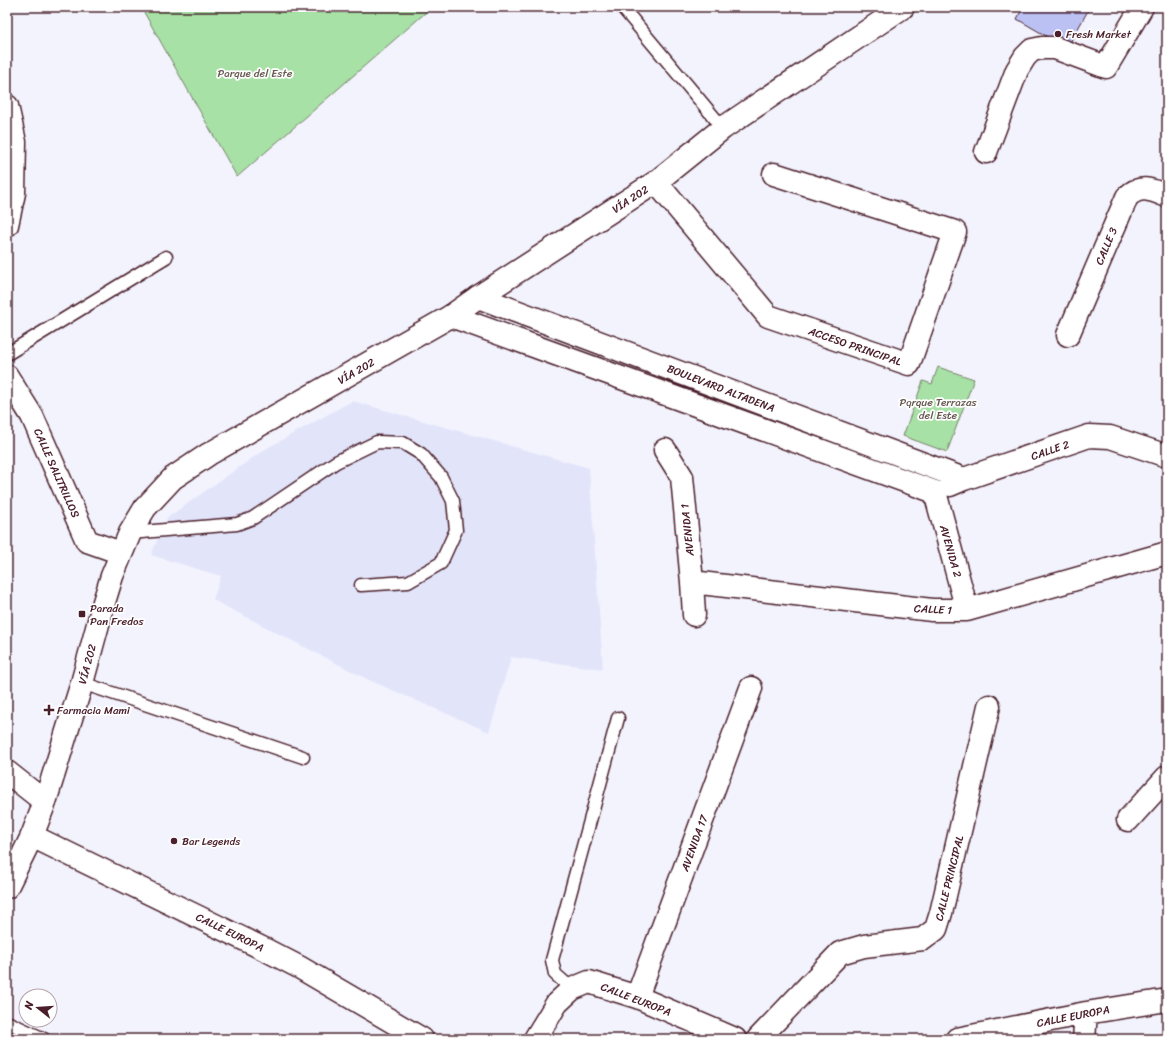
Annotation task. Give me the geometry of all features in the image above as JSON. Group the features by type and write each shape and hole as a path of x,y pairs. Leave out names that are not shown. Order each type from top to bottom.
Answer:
{"street":[{"name":"VÍA 202","path":"7,887 32,836 46,802 82,684 104,602 121,553 130,532 145,508 173,478 209,454 451,316 656,182 723,128 903,7"},
{"path":"986,152 1017,70 1025,57 1032,50 1056,48 1106,67 1142,7"},
{"path":"7,106 15,142 14,193 7,225"},
{"name":"ACCESO PRINCIPAL","path":"656,182 768,316 909,364 954,232 774,174"},
{"name":"CALLE 3","path":"1068,335 1127,197 1134,190 1143,189 1156,191 1167,196"},
{"name":"BOULEVARD ALTADENA","path":"478,297 964,479"},
{"path":"451,316 935,492"},
{"path":"600,370 609,345"},
{"name":"CALLE SALITRILLOS","path":"7,376 32,416 87,541 121,553"},
{"path":"765,430 773,407"},
{"name":"CALLE 2","path":"935,492 964,479 1089,436 1110,437 1167,456"},
{"name":"AVENIDA 1","path":"665,450 682,477 694,615"},
{"name":"AVENIDA 2","path":"935,492 967,610"},
{"name":"CALLE 1","path":"692,582 932,610 967,610 1167,553"},
{"name":"AVENIDA 17","path":"637,997 751,688"},
{"name":"CALLE PRINCIPAL","path":"758,1039 840,953 864,946 924,939 936,929 989,706"},
{"path":"7,772 46,802"},
{"path":"1128,820 1167,777"},
{"name":"CALLE EUROPA","path":"32,836 287,961 422,1039"},
{"name":"CALLE EUROPA","path":"535,1039 557,1003 572,989 589,982 637,997 735,1039"},
{"name":"CALLE EUROPA","path":"957,1039 1044,1030 1086,1013 1167,1000"},
{"path":"1084,1039 1086,1013"}],"lane":[{"path":"622,7 723,128"},
{"path":"7,354 166,257"},
{"path":"130,532 237,524 253,518 336,462 377,442 403,443 421,454 441,477 453,501 456,530 441,563 408,582 361,585"},
{"path":"82,684 303,757"},
{"path":"572,989 555,974 552,960 618,718"},
{"path":"7,1022 44,1039"}],"shaded area":[{"path":"352,401 589,468 603,669 511,657 489,732 369,680 213,600 221,576 151,555 167,518 264,450"}],"green space":[{"name":"Parque del Este","path":"141,7 432,7 237,177"},
{"name":"Pqrque Terrazas del Este","path":"938,367 974,379 947,452 903,436 923,381 932,384"}],"building":[{"name":"Fresh Market","path":"1023,7 1090,7 1067,48 1017,19"}],"place":[{"name":"Fresh Market","path":"1058,34"},
{"name":"Parada Pan Fredos","path":"82,614"},
{"name":"Farmacia Mami","path":"49,710"},
{"name":"Bar Legends","path":"174,841"}]}
